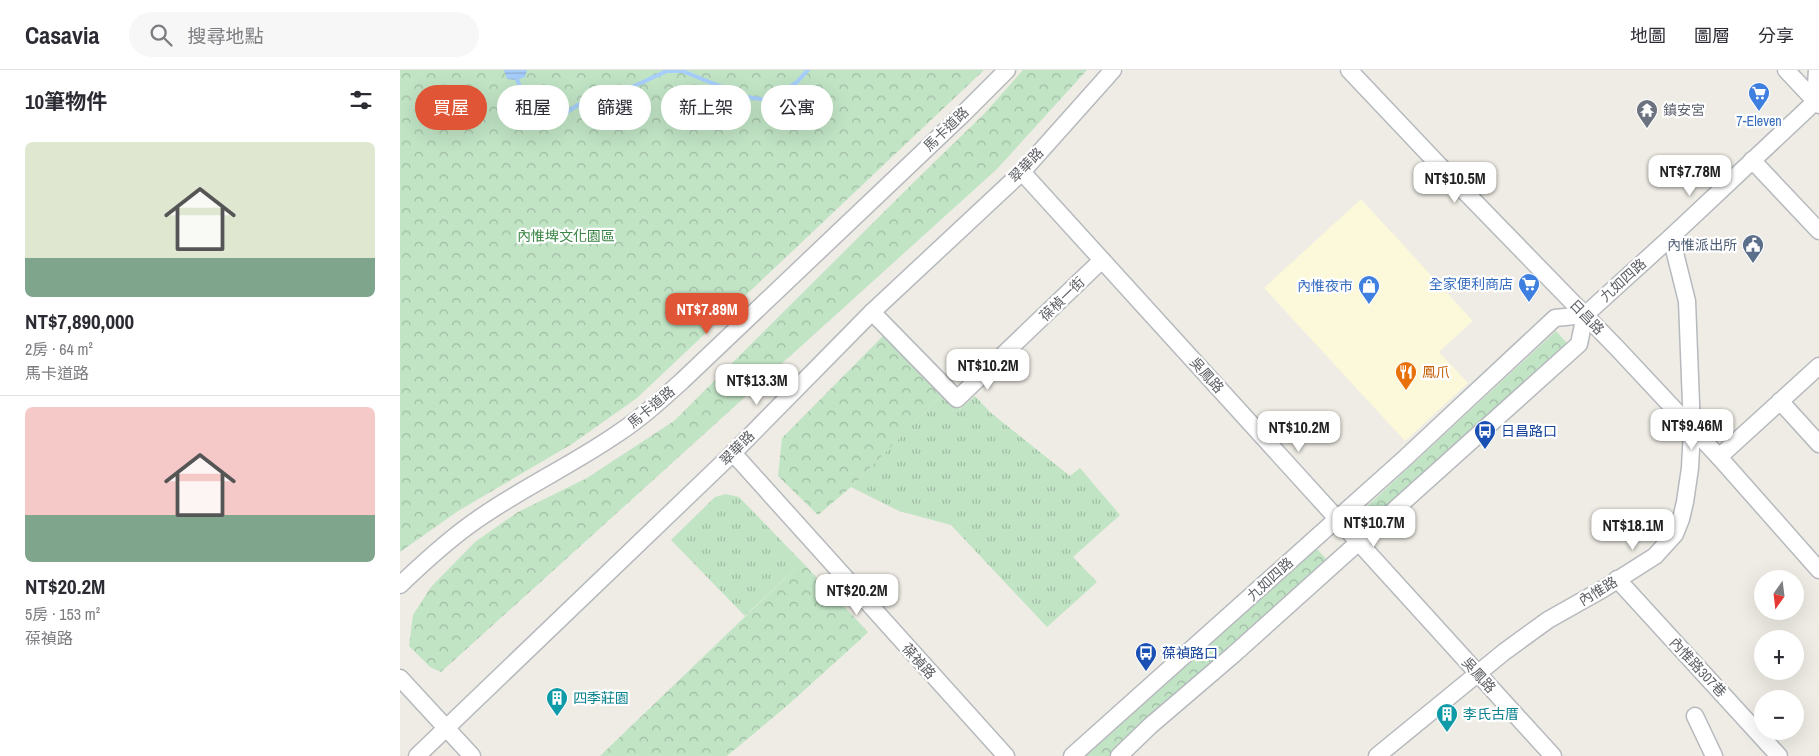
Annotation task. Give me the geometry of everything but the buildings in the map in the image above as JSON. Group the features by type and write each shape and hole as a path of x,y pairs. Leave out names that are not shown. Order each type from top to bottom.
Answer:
{"street":[{"name":"馬卡道路","path":"400,586 423,563 477,519 576,461 618,434 650,410 964,114 1007,70"},
{"name":"翠華路","path":"417,756 733,453 872,312 1022,172 1113,70"},
{"name":"日昌路","path":"1349,70 1431,157 1585,314 1719,457 1819,570"},
{"path":"1786,70 1818,101"},
{"path":"1817,70 1818,101"},
{"name":"九如四路","path":"1072,756 1404,459 1555,318 1585,314 1818,101"},
{"path":"1752,160 1819,231"},
{"name":"吳鳳路","path":"1022,172 1553,756"},
{"name":"內惟路","path":"1376,756 1504,652 1548,620 1655,556 1675,534 1685,502 1690,468 1692,428 1687,301 1671,237"},
{"name":"葆楨一街","path":"872,312 957,399 1102,260"},
{"path":"1119,756 1150,726 1233,655 1579,344 1585,314"},
{"path":"1719,457 1819,366"},
{"path":"1780,401 1819,444"},
{"name":"葆禎路","path":"733,453 885,624 1006,756"},
{"name":"內惟路307巷","path":"1617,579 1779,756"},
{"path":"400,678 472,756"},
{"path":"1695,716 1714,756"}],"shaded area":[{"name":"內惟夜市","path":"1361,199 1473,321 1439,352 1468,383 1405,441 1264,288"}],"green space":[{"name":"內惟埤文化園區","path":"400,70 984,70 637,398 572,444 458,511 400,552"},
{"path":"1023,70 1087,70 997,169 441,672 430,667 409,646 413,615 431,587 475,542 518,512 587,478 674,421 984,114"},
{"path":"1556,331 1567,343 1373,523 1362,511"},
{"path":"885,334 944,393 851,487 818,515 778,476 782,438"},
{"path":"944,393 960,409 975,396 991,413 1070,476 1080,468 1120,515 1073,557 1097,582 1047,627 951,525 899,511 851,487"},
{"path":"726,494 739,497 802,562 745,616 671,540 715,497"},
{"path":"1317,549 1328,561 1111,756 1086,756"},
{"path":"802,562 868,632 862,638 789,704 727,756 600,756"}],"water":[{"path":"504,70 527,70 525,77 517,80 507,79"}],"waterway":[{"path":"517,80 523,92 523,122 529,125 541,125 559,117 597,93 632,87 667,71 682,71 747,97 768,100 796,83 808,70"}],"place":[{"name":"7-Eleven","path":"1759,112"},
{"name":"鎮安宮","path":"1647,129"},
{"name":"內惟派出所","path":"1753,264"},
{"name":"全家便利商店","path":"1529,303"},
{"name":"內惟夜市","path":"1369,305"},
{"name":"鳳爪","path":"1406,391"},
{"name":"日昌路口","path":"1485,450"},
{"name":"葆禎路口","path":"1146,672"},
{"name":"四季莊園","path":"557,717"},
{"name":"李氏古厝","path":"1447,733"}]}
